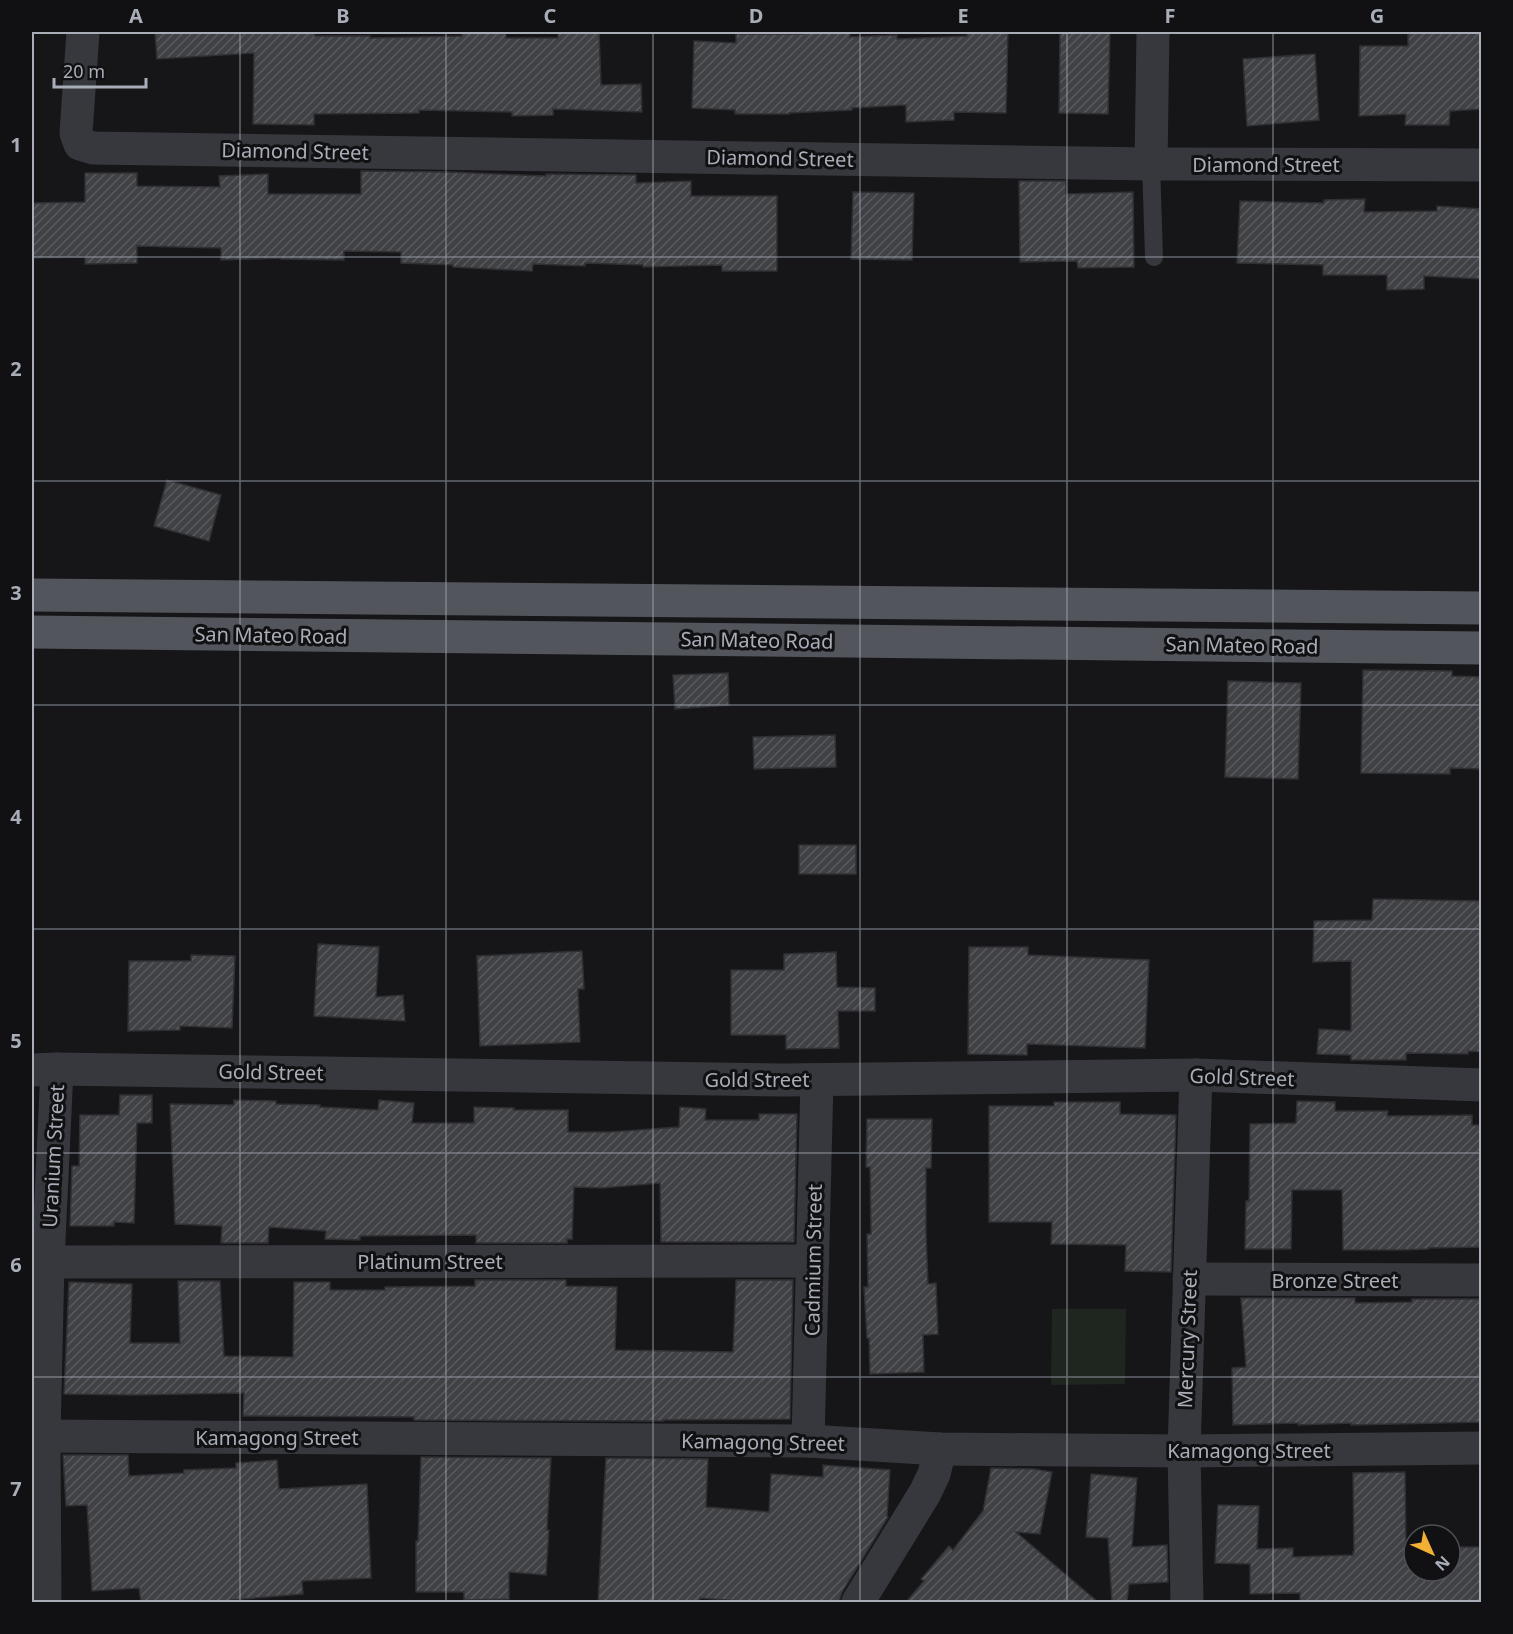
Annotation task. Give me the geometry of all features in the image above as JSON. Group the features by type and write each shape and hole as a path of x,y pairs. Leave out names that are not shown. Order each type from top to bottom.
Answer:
{"main road":[{"name":"San Mateo Road","path":"32,595 1482,608"},
{"name":"San Mateo Road","path":"32,632 1482,648"}],"street":[{"name":"Diamond Street","path":"83,32 76,133 80,144 93,148 1151,164 1482,165"},
{"path":"1151,164 1153,32"},
{"name":"Gold Street","path":"44,1069 817,1080 1196,1075 1482,1085"},
{"name":"Uranium Street","path":"44,1069 48,1262 44,1436 45,1602"},
{"name":"Mercury Street","path":"1187,1602 1184,1451 1196,1075"},
{"name":"Cadmium Street","path":"808,1441 817,1080"},
{"name":"Platinum Street","path":"48,1262 813,1260"},
{"name":"Bronze Street","path":"1189,1279 1482,1280"},
{"name":"Kamagong Street","path":"44,1436 808,1441 940,1449 1184,1451 1482,1448"},
{"path":"858,1602 925,1493 934,1474 940,1449"}],"lane":[{"path":"1151,164 1154,257"}],"shaded area":[{"path":"1052,1309 1126,1309 1125,1384 1051,1385"}],"building":[{"path":"155,32 315,32 315,36 370,36 370,38 462,36 462,32 506,32 506,38 558,38 558,32 599,32 601,85 641,84 642,112 553,109 553,115 512,116 512,112 419,110 419,113 314,114 314,125 253,124 254,53 157,59"},
{"path":"803,32 850,32 850,37 897,35 897,39 967,36 967,32 1008,32 1006,113 954,112 954,120 906,122 906,105 789,114 735,114 735,110 692,108 694,41 736,43 736,34 803,34"},
{"path":"1060,32 1110,32 1108,114 1059,113"},
{"path":"1408,32 1482,32 1482,109 1450,111 1449,125 1405,125 1406,114 1359,116 1360,46 1408,46"},
{"path":"1315,54 1319,120 1247,126 1243,59"},
{"path":"361,171 546,176 546,174 636,175 636,183 691,181 691,196 777,196 777,271 722,271 722,265 643,267 643,265 585,263 585,266 533,264 532,271 401,263 401,252 344,251 344,260 281,258 221,260 221,248 137,246 137,263 85,264 85,257 32,258 32,203 85,202 85,173 137,173 137,186 220,187 219,176 268,174 268,194 361,194"},
{"path":"1019,181 1066,181 1066,194 1133,192 1134,267 1078,268 1077,261 1020,262"},
{"path":"853,192 914,193 912,260 851,259"},
{"path":"1365,199 1364,212 1437,211 1437,206 1482,209 1482,279 1424,276 1424,289 1387,290 1387,275 1323,275 1323,265 1237,263 1240,201 1324,203 1324,200"},
{"path":"167,480 221,495 209,541 154,526"},
{"path":"1363,670 1452,671 1452,676 1482,677 1482,769 1450,768 1450,774 1361,773"},
{"path":"728,673 729,705 675,709 673,675"},
{"path":"1228,681 1301,683 1298,779 1225,777"},
{"path":"835,735 836,767 754,769 753,737"},
{"path":"799,845 856,845 856,874 799,874"},
{"path":"1373,899 1482,901 1482,1052 1468,1051 1468,1054 1406,1053 1406,1060 1351,1060 1351,1055 1317,1054 1319,1029 1351,1031 1351,961 1313,962 1314,921 1372,920"},
{"path":"318,944 379,947 376,997 403,995 405,1021 314,1016"},
{"path":"969,947 1028,947 1028,955 1149,960 1145,1048 1027,1044 1027,1055 968,1054"},
{"path":"582,951 584,989 578,989 580,1042 480,1046 477,956"},
{"path":"836,952 837,987 875,988 875,1011 838,1011 839,1048 786,1049 786,1035 731,1035 731,970 784,970 784,954"},
{"path":"191,955 235,956 232,1028 180,1026 180,1030 128,1031 129,961 191,961"},
{"path":"120,1095 152,1095 152,1123 137,1123 134,1223 114,1222 114,1226 70,1226 72,1166 79,1166 80,1115 119,1115"},
{"path":"234,1100 276,1101 276,1104 378,1110 379,1100 414,1103 412,1123 474,1123 474,1107 568,1110 568,1132 610,1132 679,1127 680,1107 706,1109 705,1120 759,1120 759,1114 797,1114 794,1242 661,1242 660,1183 602,1188 574,1187 572,1239 567,1239 567,1243 476,1243 476,1235 360,1236 360,1240 325,1239 326,1231 269,1227 268,1243 221,1243 222,1226 175,1224 170,1104 234,1105"},
{"path":"1297,1101 1335,1102 1335,1111 1388,1111 1387,1116 1472,1115 1472,1125 1482,1125 1482,1247 1343,1250 1342,1190 1292,1190 1291,1249 1245,1249 1246,1201 1249,1201 1250,1124 1296,1123"},
{"path":"1054,1102 1120,1102 1120,1114 1176,1115 1171,1272 1125,1271 1126,1245 1051,1244 1052,1222 989,1222 989,1106 1054,1106"},
{"path":"867,1119 932,1119 931,1168 926,1168 926,1233 928,1284 936,1283 938,1334 923,1335 924,1372 870,1374 864,1287 868,1287 867,1234 871,1234 870,1167 866,1167"},
{"path":"475,1280 566,1280 566,1286 617,1287 615,1350 733,1352 736,1280 793,1280 790,1419 414,1420 414,1417 243,1416 244,1393 64,1394 69,1282 132,1284 130,1343 180,1343 178,1281 220,1281 224,1356 293,1357 294,1282 330,1282 330,1290 385,1290 385,1287 475,1286"},
{"path":"1241,1298 1355,1298 1355,1303 1412,1302 1412,1299 1482,1299 1482,1422 1233,1425 1232,1368 1246,1367"},
{"path":"63,1455 128,1455 129,1476 184,1473 184,1470 236,1468 236,1463 277,1460 279,1489 367,1484 371,1578 302,1581 303,1594 231,1600 231,1602 141,1602 139,1588 92,1591 87,1505 66,1506"},
{"path":"421,1457 551,1458 546,1575 509,1572 509,1599 464,1600 464,1592 416,1592 416,1541 418,1541"},
{"path":"606,1458 708,1459 706,1507 769,1512 771,1474 823,1477 823,1465 890,1470 888,1517 842,1592 839,1602 754,1602 700,1598 699,1602 598,1602"},
{"path":"991,1468 1034,1469 1052,1472 1040,1534 1016,1532 1098,1602 906,1602 924,1581 921,1579 949,1546 953,1550 983,1511"},
{"path":"1405,1472 1406,1523 1402,1523 1402,1583 1462,1583 1462,1547 1482,1547 1482,1602 1300,1602 1300,1593 1250,1594 1250,1564 1215,1563 1218,1505 1259,1506 1257,1549 1293,1548 1293,1557 1353,1555 1353,1473"},
{"path":"1091,1474 1137,1478 1132,1547 1167,1545 1168,1582 1129,1584 1127,1602 1112,1602 1108,1538 1086,1537"}]}
